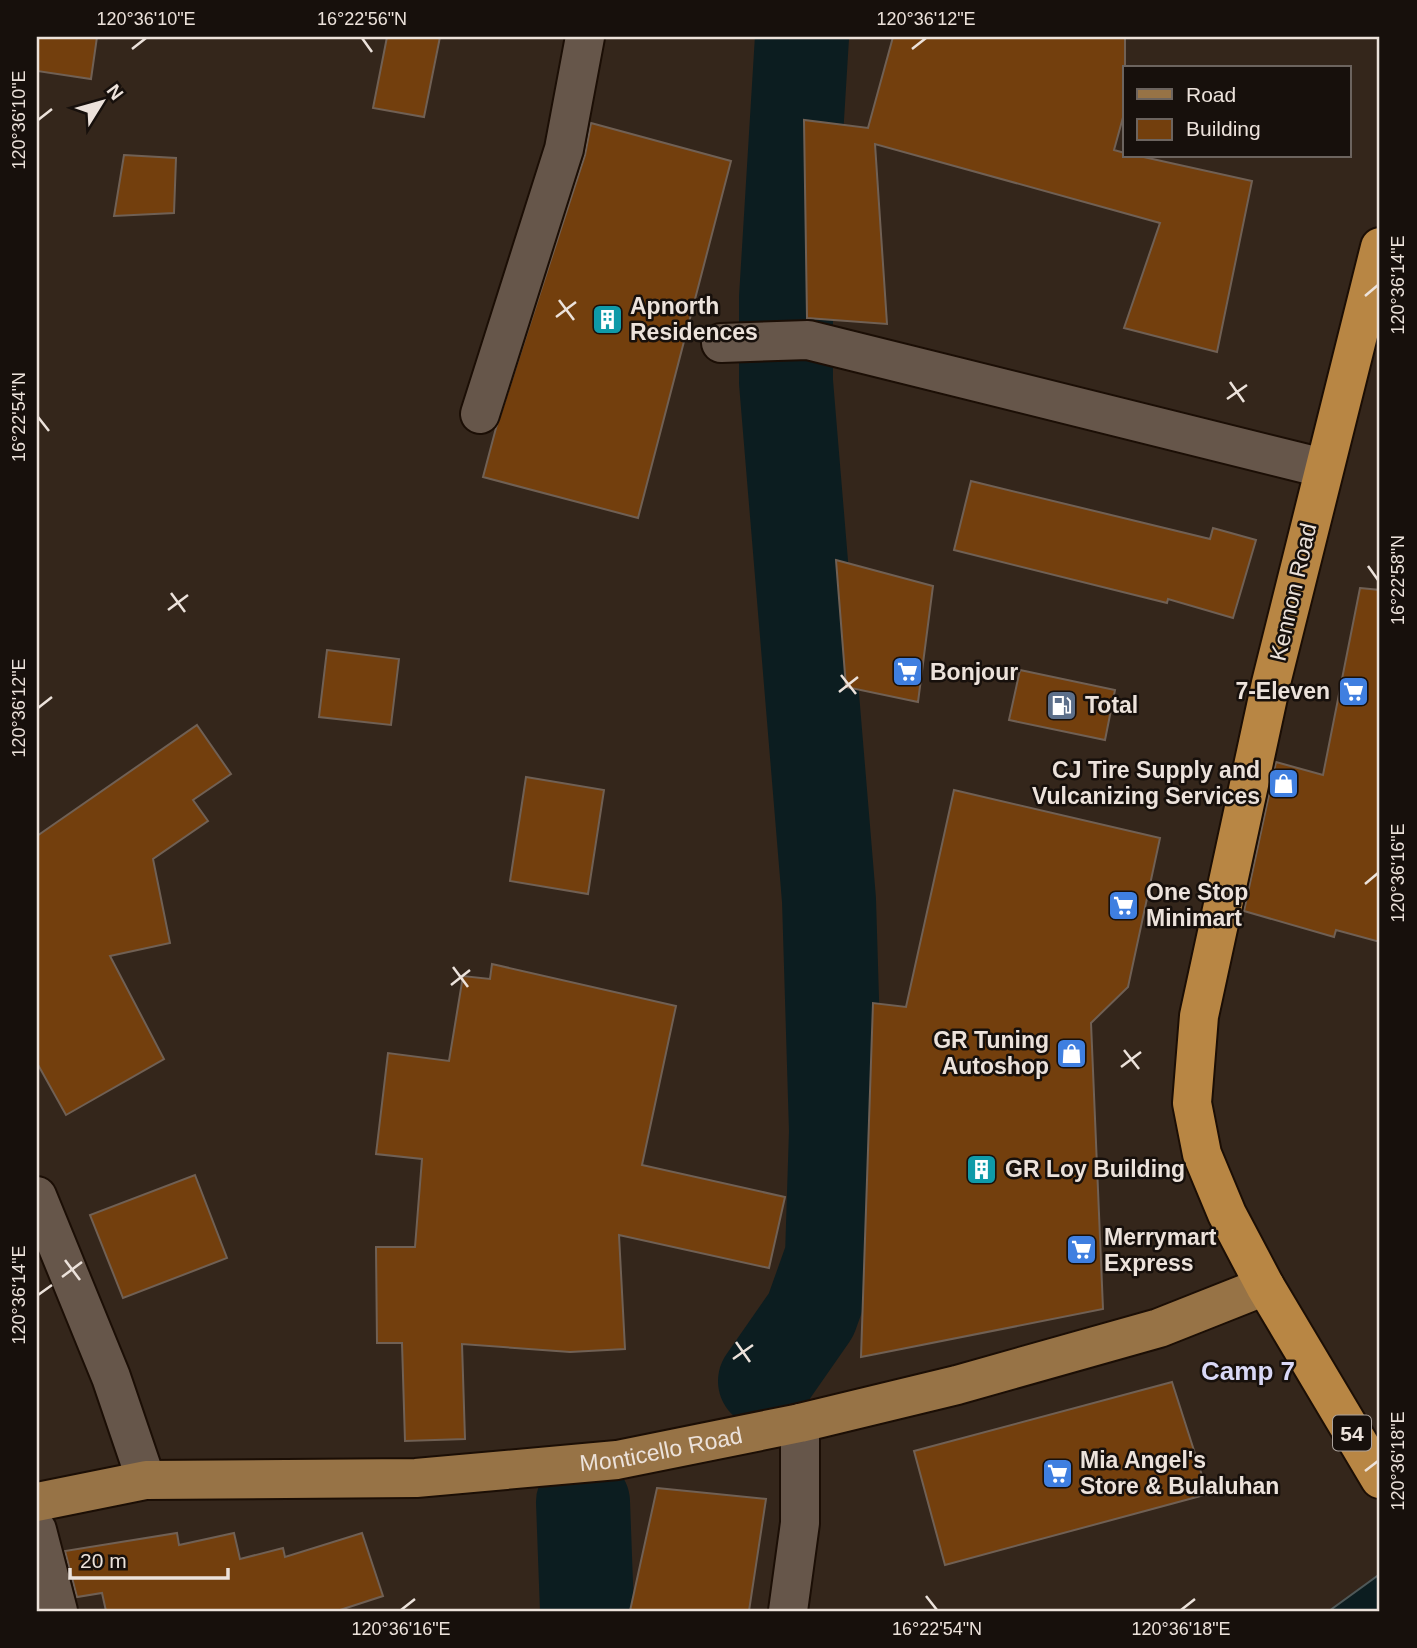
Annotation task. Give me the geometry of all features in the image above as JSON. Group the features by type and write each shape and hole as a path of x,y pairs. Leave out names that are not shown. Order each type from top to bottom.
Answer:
{"highway":[{"name":"Kennon Road","path":"1380,247 1271,683 1199,1016 1193,1062 1192,1103 1202,1154 1227,1214 1265,1286 1380,1479"}],"main road":[{"name":"Monticello Road","path":"37,1502 146,1480 430,1477 617,1460 800,1423 957,1385 1123,1339 1199,1314 1265,1286"}],"street":[{"path":"480,414 564,149 585,37"},
{"path":"721,343 808,340 1323,468"},
{"path":"37,1196 111,1377 146,1480"},
{"path":"789,1611 800,1523 800,1423"},
{"path":"37,1530 58,1611"}],"shaded area":[{"path":"1380,1574 1380,1611 1329,1611"}],"building":[{"path":"37,37 97,37 91,79 37,71"},
{"path":"387,37 440,37 424,117 373,108"},
{"path":"893,37 1125,37 1123,117 1114,150 1123,152 1123,158 1148,158 1252,181 1217,352 1124,328 1160,223 875,144 887,324 807,318 804,120 868,128"},
{"name":"Apnorth Residences","path":"591,123 731,161 638,518 483,477 496,428 585,155"},
{"path":"124,155 176,158 174,213 114,216"},
{"path":"971,481 1210,539 1213,528 1256,540 1233,618 1168,599 1167,603 954,550"},
{"path":"836,560 933,586 918,702 846,687"},
{"path":"1360,588 1380,590 1380,942 1336,930 1334,937 1244,911 1276,762 1323,775"},
{"path":"327,650 399,659 391,725 319,717"},
{"name":"Total","path":"1020,670 1115,690 1105,740 1009,720"},
{"path":"197,725 231,774 193,800 208,821 153,859 170,943 110,956 164,1059 66,1115 37,1063 37,836"},
{"path":"526,777 604,790 588,894 510,881"},
{"name":"GR Loy Building","path":"954,790 1160,838 1128,987 1091,1023 1103,1309 861,1357 873,1003 906,1007"},
{"path":"492,964 676,1006 642,1165 785,1197 769,1268 619,1235 625,1349 570,1352 462,1344 465,1439 405,1441 402,1343 377,1343 376,1247 415,1247 422,1159 376,1154 388,1053 449,1061 463,976 490,979"},
{"path":"195,1175 227,1258 123,1298 90,1215"},
{"path":"1172,1382 1208,1494 945,1565 914,1451"},
{"path":"657,1488 766,1499 749,1611 630,1611"},
{"path":"177,1533 179,1545 234,1533 240,1559 283,1548 285,1557 362,1533 383,1596 337,1611 106,1611 102,1593 77,1597 65,1551"}],"waterway":[{"path":"765,1381 811,1315 832,1256 836,1131 829,900 786,382 786,298 802,37"},
{"path":"583,1502 587,1611"}],"place":[{"name":"Apnorth Residences","path":"607,319"},
{"name":"Bonjour","path":"907,672"},
{"name":"7-Eleven","path":"1353,691"},
{"name":"Total","path":"1062,705"},
{"name":"CJ Tire Supply and Vulcanizing Services","path":"1283,783"},
{"name":"One Stop Minimart","path":"1123,905"},
{"name":"GR Tuning Autoshop","path":"1072,1053"},
{"name":"GR Loy Building","path":"982,1169"},
{"name":"Merrymart Express","path":"1081,1250"},
{"name":"Mia Angel's Store & Bulaluhan","path":"1057,1473"}],"district":[{"name":"Camp 7","path":"1248,1371"}]}
